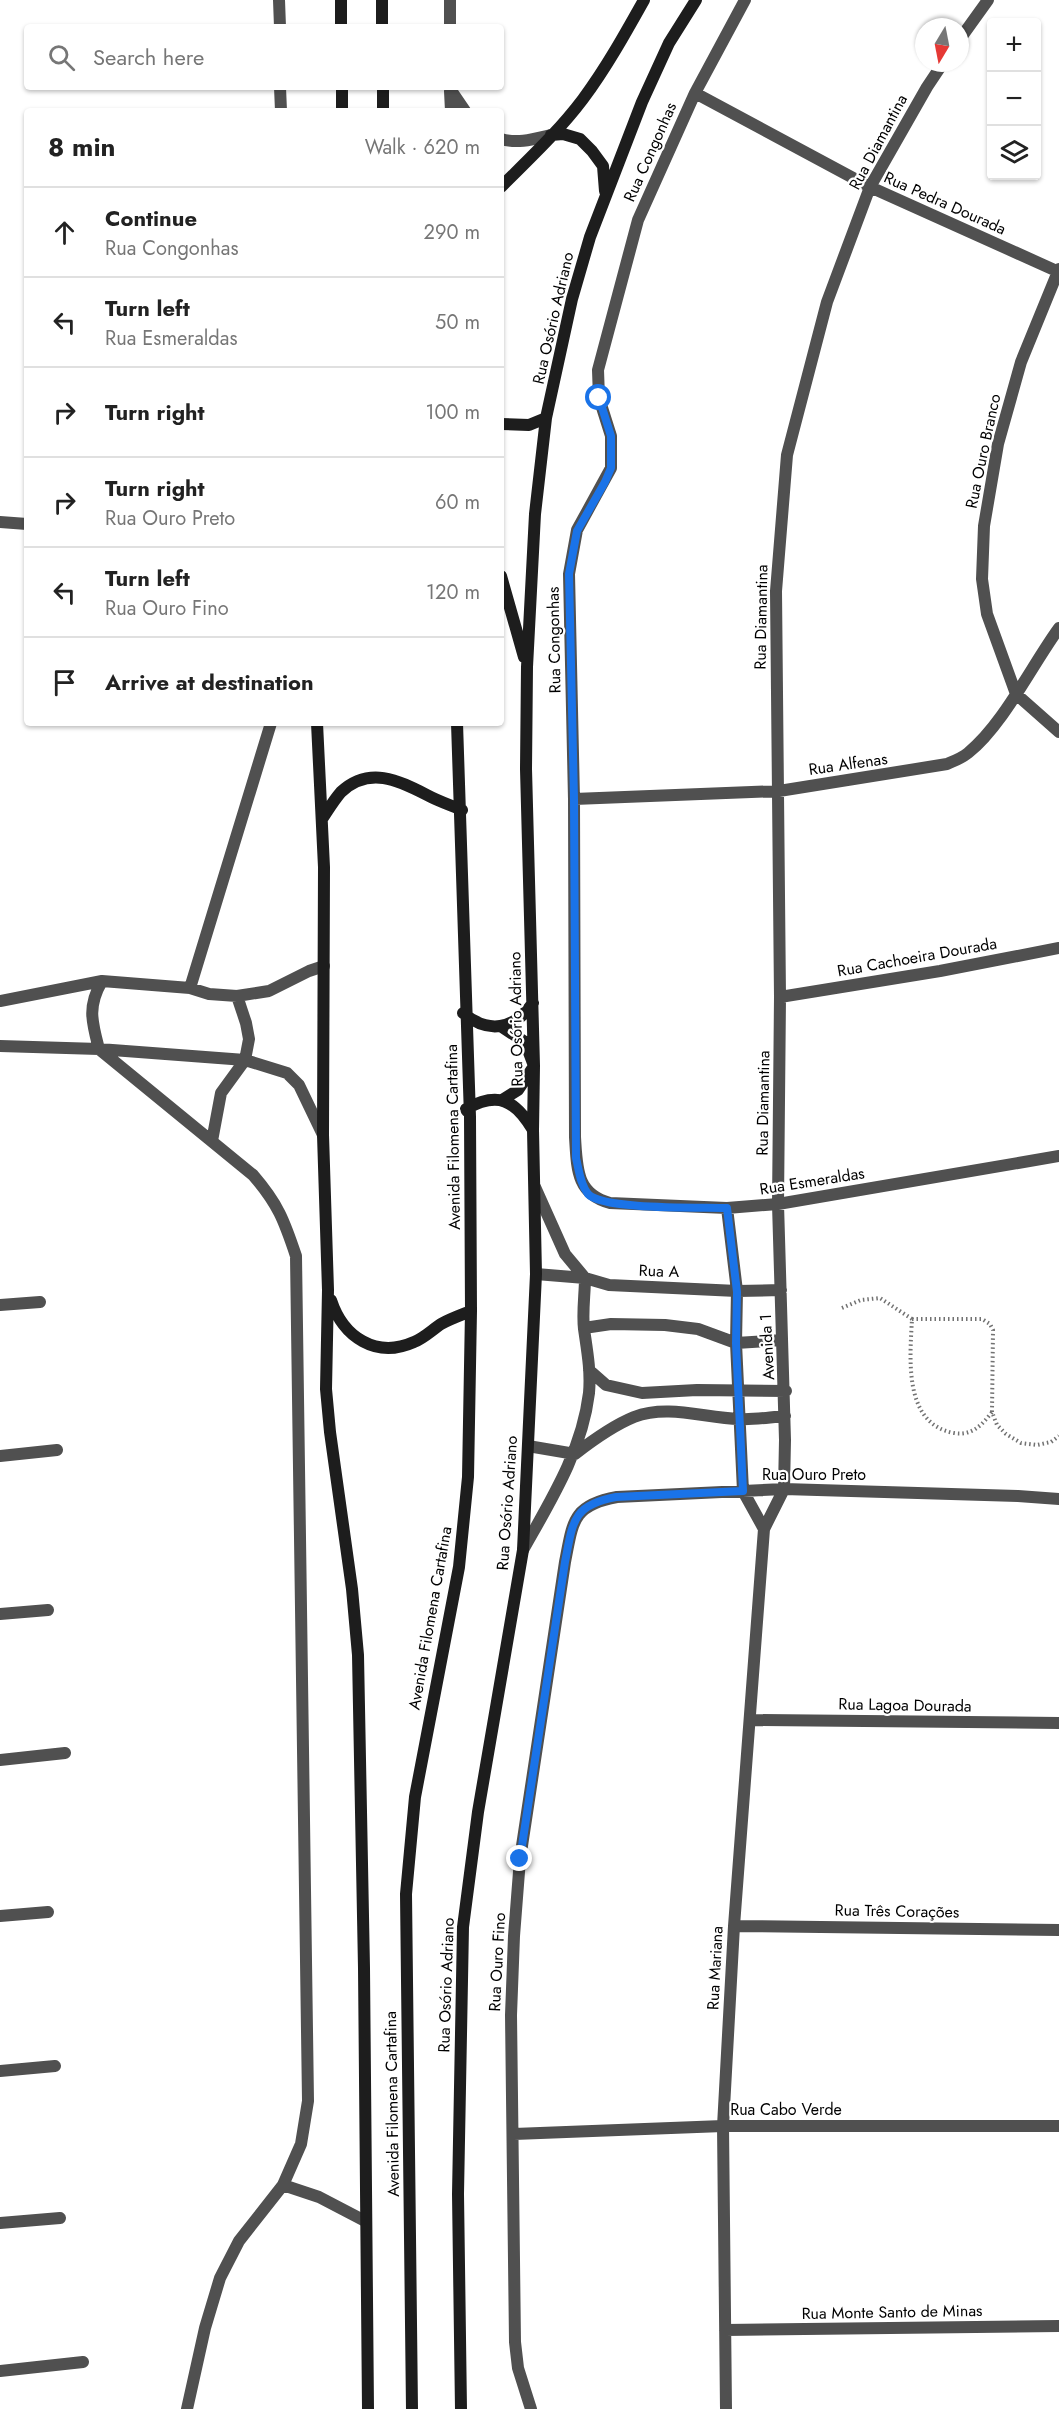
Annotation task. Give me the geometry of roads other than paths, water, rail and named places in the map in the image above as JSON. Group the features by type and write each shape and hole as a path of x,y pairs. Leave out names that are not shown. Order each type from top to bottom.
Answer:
{"main road":[{"path":"341,0 341,24"},
{"path":"382,0 382,24"},
{"path":"504,185 582,99 612,56 644,0"},
{"name":"Rua Osório Adriano","path":"461,2409 458,2194 464,1928 478,1812 523,1550 536,1274 533,1003 526,769 527,667 535,514 546,418 572,299 590,237 651,82 669,43 696,0"},
{"path":"342,90 342,108"},
{"path":"383,90 383,108"},
{"path":"551,135 563,134 580,139 592,151 603,166 605,196"},
{"path":"504,424 529,425 546,418"},
{"name":"Rua Osório Adriano","path":"504,586 527,667"},
{"name":"Avenida Filomena Cartafina","path":"317,726 324,867 323,1135 328,1290 326,1389 346,1538 358,1655 368,2409"},
{"name":"Avenida Filomena Cartafina","path":"412,2409 406,1894 415,1797 459,1567 468,1477 471,1311 470,1117 462,810 457,726"},
{"path":"322,819 345,790 362,779 374,777 404,782 428,796 462,810"},
{"path":"467,997 459,1009 465,1015 483,1024 502,1026 525,1042 534,1066 518,1090 502,1100 478,1102 466,1109 470,1117"},
{"path":"502,1026 525,1015 533,1003"},
{"path":"502,1100 521,1111 533,1130"},
{"path":"328,1290 343,1326 362,1342 379,1347 403,1346 416,1341 442,1323 471,1311"}],"street":[{"path":"279,0 279,24"},
{"path":"450,0 450,24"},
{"name":"Rua Congonhas","path":"580,1178 575,1137 574,799 569,574 577,531 611,468 611,436 597,388 598,370 638,220 695,93 745,0"},
{"path":"969,26 988,0"},
{"name":"Rua Diamantina","path":"778,1204 780,997 776,591 787,455 827,302 870,187 938,72"},
{"path":"280,90 281,108"},
{"path":"450,90 451,108"},
{"path":"451,90 463,108"},
{"name":"Rua Pedra Dourada","path":"695,93 870,187 1058,271"},
{"path":"504,140 511,142 551,135"},
{"name":"Rua Ouro Branco","path":"1058,271 1021,362 991,477 984,526 982,592 996,641 1016,694 1059,732"},
{"path":"0,522 24,524"},
{"name":"Rua Alfenas","path":"574,799 779,791 947,764 966,754 979,742 1016,694 1059,628"},
{"path":"190,988 269,726"},
{"name":"Rua Cachoeira Dourada","path":"780,997 940,971 1059,948"},
{"path":"0,1001 102,981 190,988 209,994 237,996 269,991 324,966"},
{"path":"102,981 94,994 92,1018 99,1049 253,1175 272,1198 286,1225 296,1256 308,2101 302,2144 283,2185 239,2241 220,2278 205,2328 187,2409"},
{"path":"212,1141 221,1093 245,1060 249,1039 237,996"},
{"path":"0,1046 99,1049 245,1060 287,1073 298,1085 323,1135"},
{"name":"Rua Esmeraldas","path":"580,1178 588,1194 610,1203 727,1208 778,1204 1059,1156"},
{"path":"523,1550 575,1454 589,1393 584,1328 585,1278 565,1254 534,1185"},
{"name":"Avenida 1","path":"778,1204 782,1340 786,1391 784,1489"},
{"path":"727,1208 737,1292 736,1343 743,1491 764,1529"},
{"name":"Rua A","path":"536,1274 585,1278 609,1285 737,1292 781,1290"},
{"path":"0,1305 40,1302"},
{"path":"584,1328 611,1324 665,1325 698,1329 736,1343 782,1340"},
{"path":"589,1370 606,1385 642,1393 697,1390 786,1391"},
{"path":"528,1446 575,1454 607,1430 635,1417 663,1412 697,1413 739,1419 785,1416"},
{"path":"0,1456 57,1450"},
{"name":"Rua Ouro Preto","path":"576,1518 586,1506 597,1500 616,1497 784,1489 1059,1499"},
{"name":"Rua Mariana","path":"726,2409 723,2126 734,1926 764,1529 784,1489"},
{"name":"Rua Ouro Fino","path":"531,2409 518,2368 515,2342 511,2015 514,1936 520,1859 565,1562 576,1518"},
{"path":"0,1614 48,1610"},
{"name":"Rua Lagoa Dourada","path":"750,1720 1059,1723"},
{"path":"0,1760 65,1753"},
{"path":"0,1916 48,1912"},
{"name":"Rua Três Corações","path":"734,1926 1059,1930"},
{"path":"0,2071 55,2066"},
{"name":"Rua Cabo Verde","path":"514,2134 723,2126 1059,2126"},
{"path":"283,2185 319,2197 365,2221"},
{"path":"0,2223 60,2218"},
{"name":"Rua Monte Santo de Minas","path":"725,2330 1059,2326"},
{"path":"0,2371 83,2362"}]}
